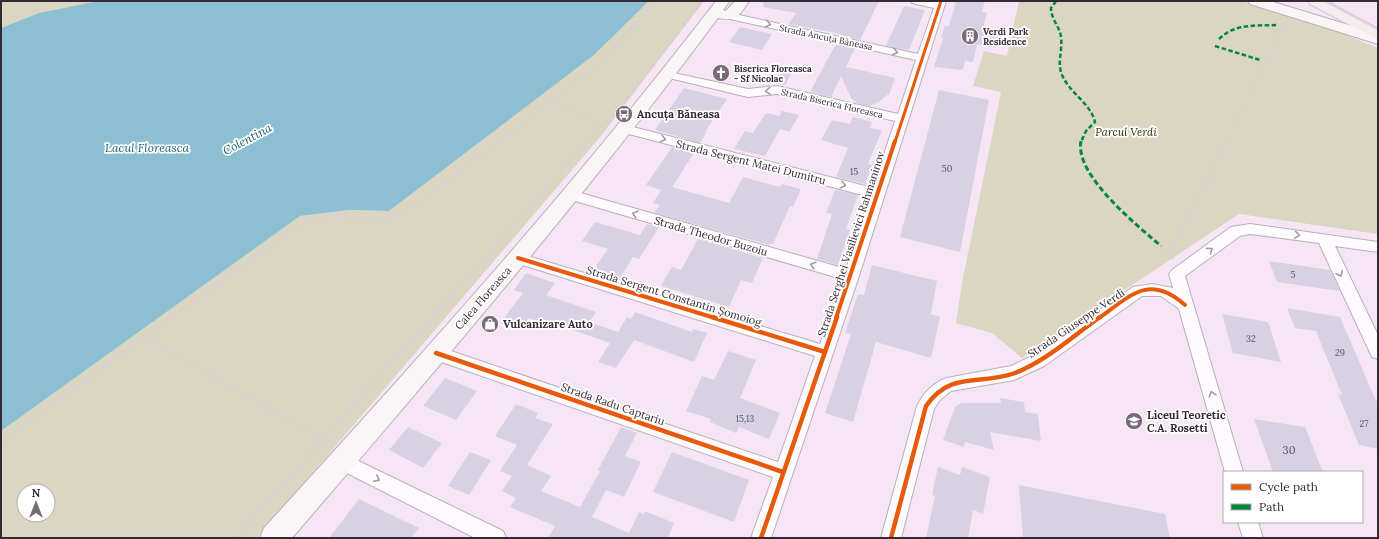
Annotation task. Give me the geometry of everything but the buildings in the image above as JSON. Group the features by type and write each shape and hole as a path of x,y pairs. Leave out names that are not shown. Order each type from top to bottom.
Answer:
{"main road":[{"path":"1255,1 1378,39"},
{"path":"1339,1 1378,21"},
{"path":"1306,16 1321,14 1325,9 1320,3"},
{"path":"1320,3 1378,35"},
{"name":"Calea Floreasca","path":"274,538 518,258 669,75 718,8 736,9"}],"street":[{"path":"916,1 941,3"},
{"name":"Strada Serghei Vasilievici Rahmaninov","path":"761,538 851,276 941,3"},
{"name":"Strada Ancuța Băneasa","path":"736,9 922,58"},
{"name":"Strada Biserica Floreasca","path":"669,75 748,93 777,90 902,119"},
{"name":"Strada Sergent Matei Dumitru","path":"625,129 877,194"},
{"name":"Strada Theodor Buzoiu","path":"570,195 851,276"},
{"path":"1234,471 1177,274 1236,231 1250,229 1324,238 1378,247"},
{"path":"1324,238 1378,352"},
{"name":"Strada Sergent Constantin Șomoiog","path":"518,258 825,352"},
{"name":"Strada Giuseppe Verdi","path":"891,538 926,406 933,396 947,385 1014,373 1038,361 1138,291 1154,288 1173,294 1185,305"},
{"name":"Strada Radu Captariu","path":"436,353 783,472"},
{"path":"342,461 496,538"},
{"path":"1248,523 1253,538"}],"path":[{"path":"1,442 296,227 323,216 344,216 366,220 389,218 414,206 552,102 599,64 658,1"},
{"path":"235,538 623,104 703,1"},
{"path":"1161,246 1171,254 1285,25 1278,25"},
{"path":"1260,60 1266,62"},
{"path":"552,102 603,126"},
{"path":"145,337 323,440"}],"green space":[{"path":"1,1 98,1 39,13 1,28"},
{"path":"649,1 704,1 601,136 257,538 1,538 1,431 300,216 349,210 389,211 594,55"},
{"name":"Parcul Verdi","path":"1019,1 1241,1 1324,26 1378,48 1378,234 1239,214 1022,358 992,333 956,323 962,283 1001,92 973,86 984,51 1007,56"}],"water":[{"name":"Lacul Floreasca","path":"98,1 649,1 594,55 389,211 349,210 300,216 1,431 1,28 39,13"}],"tram line":[{"path":"1324,1 1378,30"}],"marked path":[{"path":"1056,1 1052,4 1051,13 1061,36 1061,73 1069,87 1093,113 1095,122 1086,131 1082,138 1080,151 1083,162 1113,202 1161,246"},
{"path":"1219,39 1224,34 1238,27 1278,25"},
{"path":"1215,46 1260,60"}],"cycle path":[{"path":"761,538 851,276 941,1"},
{"path":"518,258 825,352"},
{"path":"891,538 926,406 933,396 947,385 1014,373 1038,361 1138,291 1152,289 1164,291 1174,296 1185,305"},
{"path":"436,353 783,472"}],"place":[{"name":"Verdi Park Residence","path":"970,36"},
{"name":"Biserica Floreasca - Sf Nicolae","path":"721,73"},
{"name":"Ancuța Băneasa","path":"624,114"},
{"name":"Vulcanizare Auto","path":"490,324"},
{"name":"Liceul Teoretic C.A. Rosetti","path":"1134,421"}],"water label":[{"name":"Colentina","path":"247,139"}]}
